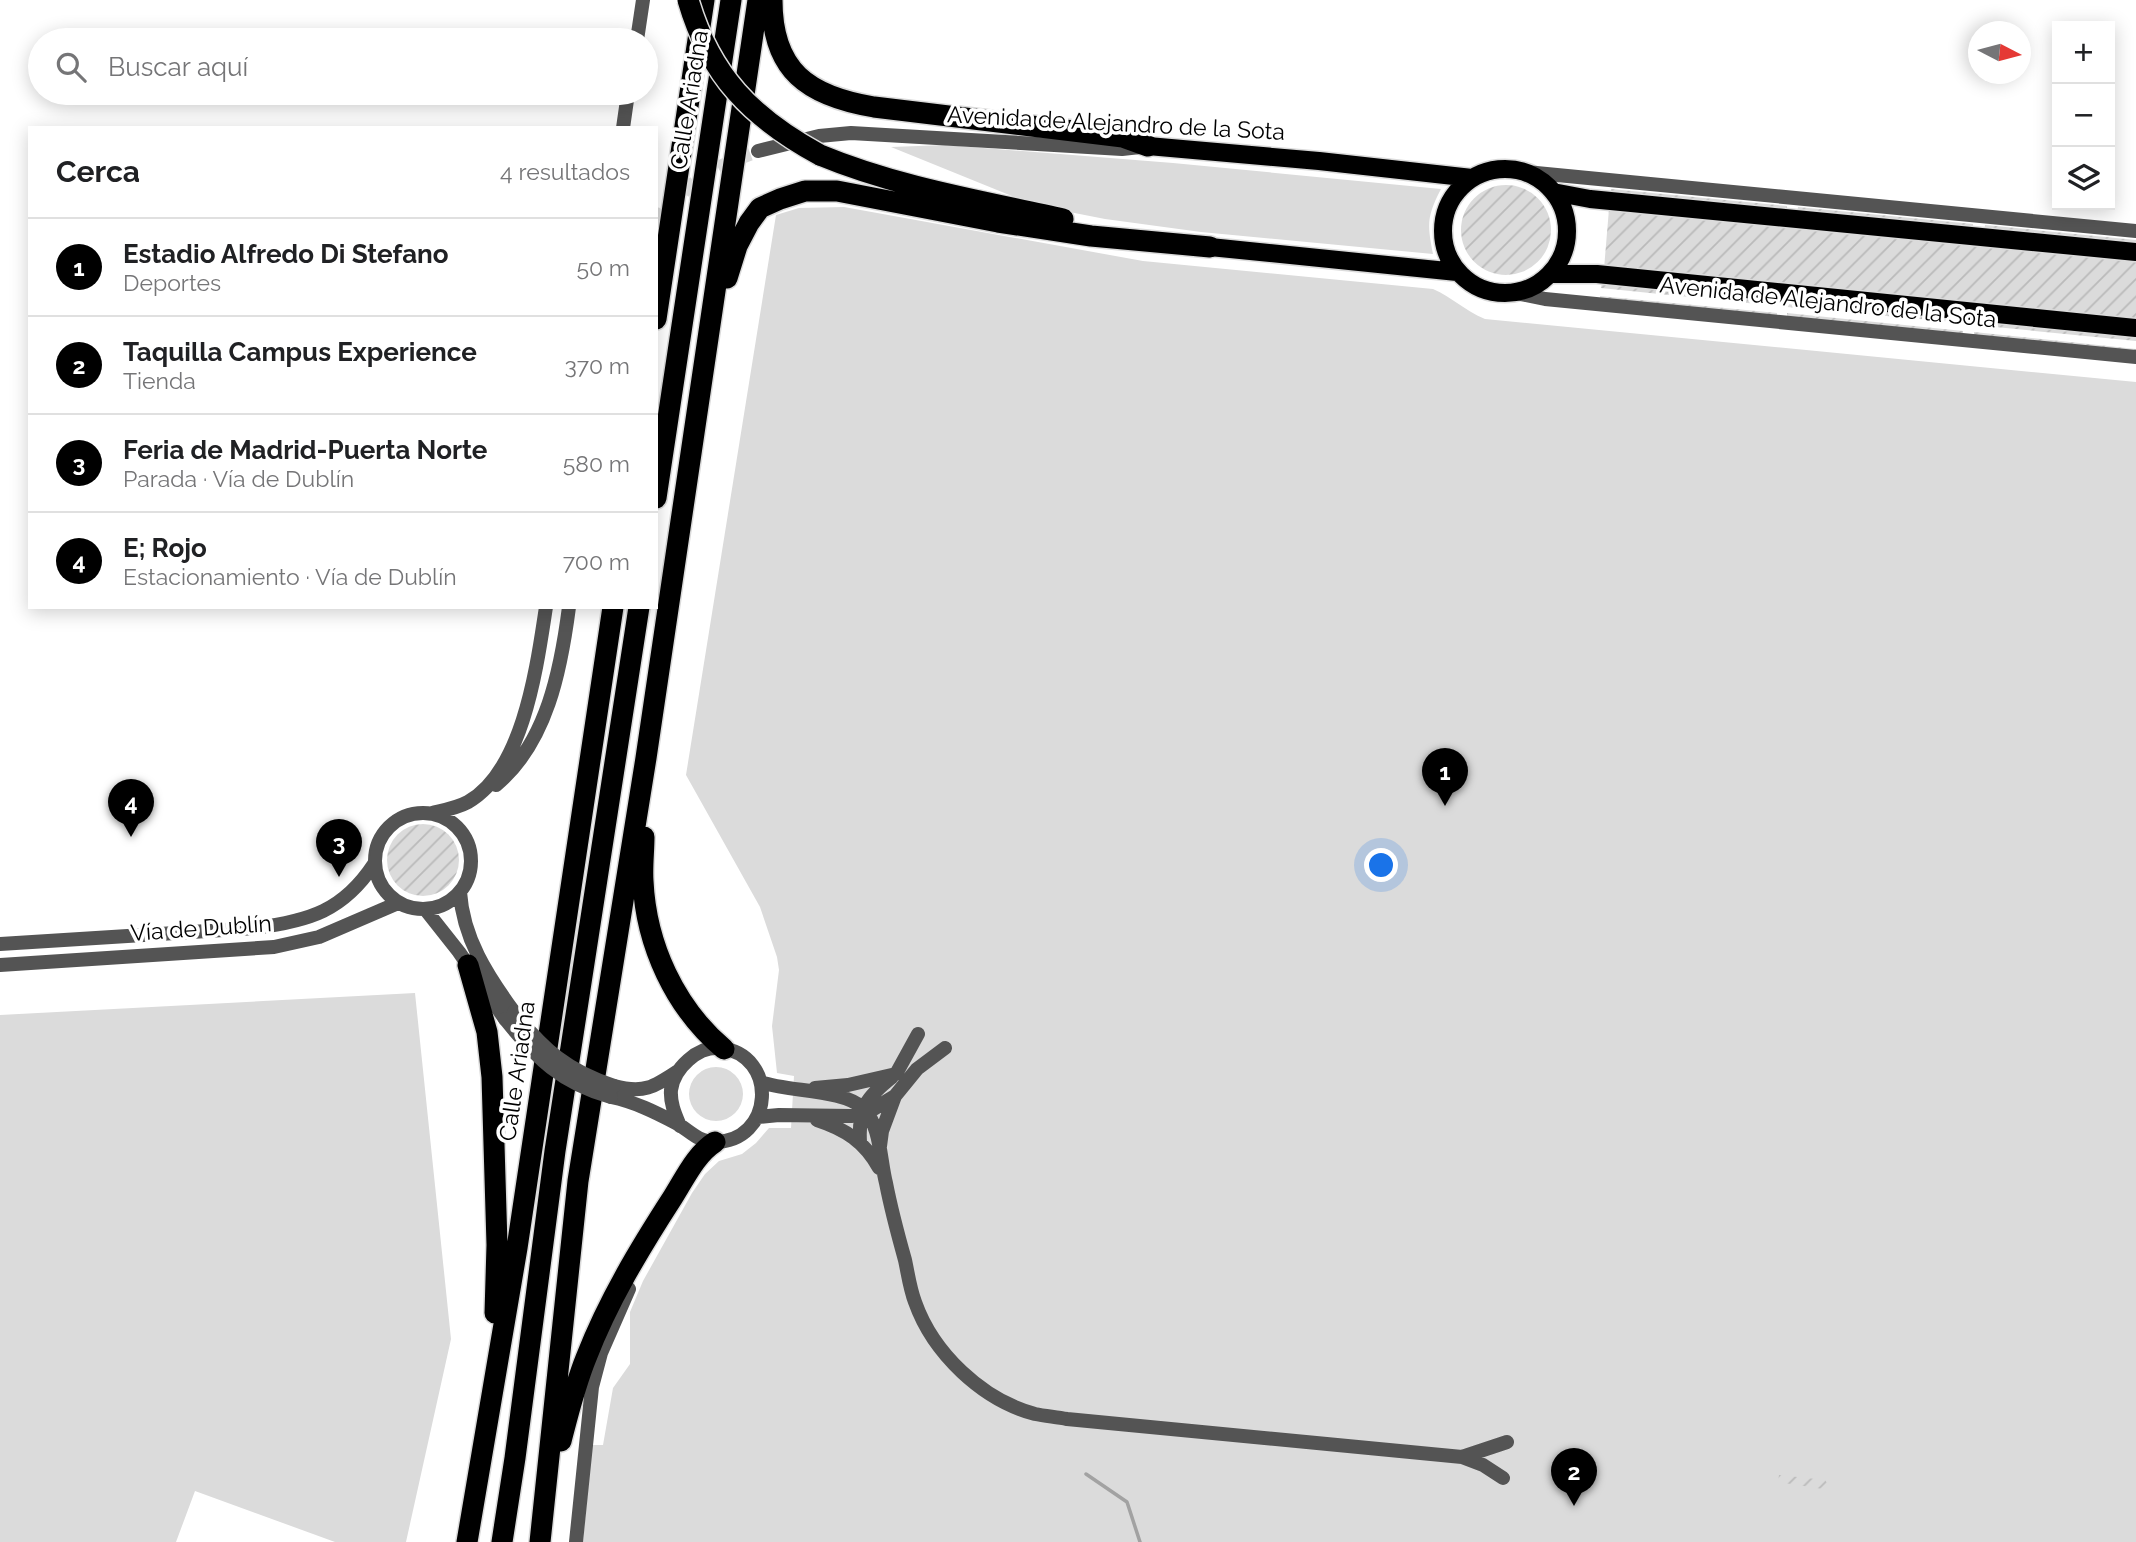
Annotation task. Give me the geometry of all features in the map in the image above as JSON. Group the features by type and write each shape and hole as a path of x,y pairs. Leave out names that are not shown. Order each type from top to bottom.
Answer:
{"highway":[{"path":"688,0 707,49 736,92 764,120 820,155 883,177 954,195 1111,230 1210,247"},
{"name":"Calle Ariadna","path":"658,306 704,0"},
{"name":"Calle Ariadna","path":"658,485 731,0"},
{"path":"540,1542 578,1181 646,758 758,0"},
{"path":"772,0 775,34 787,64 800,78 832,97 874,107 1124,137 1149,146"},
{"path":"692,448 707,395 730,265 748,223 760,208 780,199 805,191 837,191 1055,231 1210,247"},
{"name":"Calle Ariadna","path":"467,1542 494,1391 613,609"},
{"path":"502,1542 555,1151 639,609"},
{"path":"646,758 643,881 646,911 654,942 664,969 684,1007 701,1029 724,1049"},
{"path":"467,965 487,1032 492,1077 497,1245 494,1391"},
{"path":"544,1511 585,1359 613,1298 642,1245 684,1179 701,1154 715,1142"}],"main road":[{"name":"Avenida de Alejandro de la Sota","path":"1149,146 1306,159 1472,178"},
{"path":"1504,168 1526,172 1541,180 1561,204 1567,233 1560,262 1551,274 1533,287 1516,293 1505,294 1474,286 1457,272 1445,251 1444,216 1454,194 1482,173 1504,168"},
{"path":"1553,192 1590,199 2136,253"},
{"path":"1210,247 1457,272"},
{"name":"Avenida de Alejandro de la Sota","path":"1551,274 1597,274 2136,328"}],"street":[{"path":"639,28 643,0"},
{"path":"623,126 626,105"},
{"name":"Avenida de Alejandro de la Sota","path":"758,151 819,136 851,133 1122,149 1149,146"},
{"path":"1526,172 2136,231"},
{"name":"Avenida de Alejandro de la Sota","path":"1516,293 1545,299 2136,357"},
{"path":"471,800 496,775 519,732 527,709 546,609"},
{"path":"432,813 458,826 470,850 471,865 468,879 450,901 438,907 416,909 398,903 382,886 374,864 377,844 390,825 409,814 451,809 486,793 504,779 537,732 552,694 569,609"},
{"name":"Vía de Dublín","path":"0,944 287,924 332,907 351,894 374,864"},
{"path":"460,892 462,912 472,946 509,1016 531,1051 562,1076 585,1088 613,1092 646,1089 654,1087 680,1070 693,1056 714,1048 724,1049 748,1062 756,1071 763,1094 758,1117 743,1133 715,1142 693,1136 680,1126 613,1092"},
{"name":"Vía de Dublín","path":"0,965 274,947 319,937 398,903"},
{"path":"425,909 509,1016"},
{"path":"797,1090 848,1085 897,1074 918,1034 918,1047 923,1054"},
{"path":"758,1117 851,1116 865,1110 872,1110 895,1096 917,1069 945,1048 923,1054 868,1098 865,1110 861,1118 860,1142"},
{"path":"680,1070 671,1090 672,1104 680,1126"},
{"path":"761,1082 840,1097 856,1102 865,1110 880,1147 885,1181 915,1303 935,1341 967,1377 997,1399 1034,1413 1067,1419 1462,1457 1483,1465 1503,1478"},
{"path":"880,1147 895,1096"},
{"path":"806,1116 840,1128 860,1142 872,1156 885,1181"},
{"path":"576,1542 589,1408 601,1353 648,1244 684,1179"},
{"path":"1462,1457 1507,1441"}],"shaded area":[{"path":"945,145 1173,163 1441,189 1430,220 1433,254 1201,232 1105,219 1034,205 891,147"},
{"path":"1497,185 1515,185 1531,192 1544,205 1551,221 1551,239 1544,255 1531,268 1515,275 1497,275 1481,268 1468,255 1461,239 1461,221 1468,205 1481,192"},
{"path":"1611,189 1787,206 1787,212 1610,195"},
{"path":"844,207 1143,261 1433,289 1485,319 2136,382 2136,1542 583,1542 592,1445 603,1445 613,1388 630,1364 630,1312 643,1281 705,1174 719,1161 742,1154 769,1128 791,1128 794,1076 777,1073 772,1026 779,970 777,957 760,907 686,775 776,215 799,208"},
{"path":"1798,207 1973,224 1973,230 1797,213"},
{"path":"1609,209 2136,261 2136,319 1604,269"},
{"path":"1985,225 2136,240 2136,246 1984,232"},
{"path":"1602,282 1778,300 1777,306 1601,288"},
{"path":"1600,296 1777,313 1777,317 1600,299"},
{"path":"1788,299 1965,316 1964,323 1787,307"},
{"path":"1787,313 1963,331 1963,335 1787,317"},
{"path":"1975,318 2136,333 2136,341 1975,325"},
{"path":"1974,332 2136,349 2136,352 1974,335"},
{"path":"423,824 443,830 453,840 459,860 453,880 443,890 423,896 403,890 393,880 387,860 393,840 403,830"},
{"path":"415,993 451,1339 406,1542 335,1542 195,1491 176,1542 0,1542 0,1015"},
{"path":"716,1067 735,1075 743,1094 735,1113 716,1121 697,1113 689,1094 697,1075"},
{"path":"1779,1475 1825,1480 1827,1487 1823,1489 1778,1482"}],"waterway":[{"path":"1086,1474 1127,1502 1140,1542"}],"tunnel":[{"path":"658,220 676,198 701,178 758,151"}],"place":[{"name":"Estadio Alfredo Di Stefano","path":"1445,806"},
{"name":"E; Rojo","path":"131,837"},
{"name":"Feria de Madrid-Puerta Norte","path":"339,877"},
{"name":"Taquilla Campus Experience","path":"1574,1506"}]}
